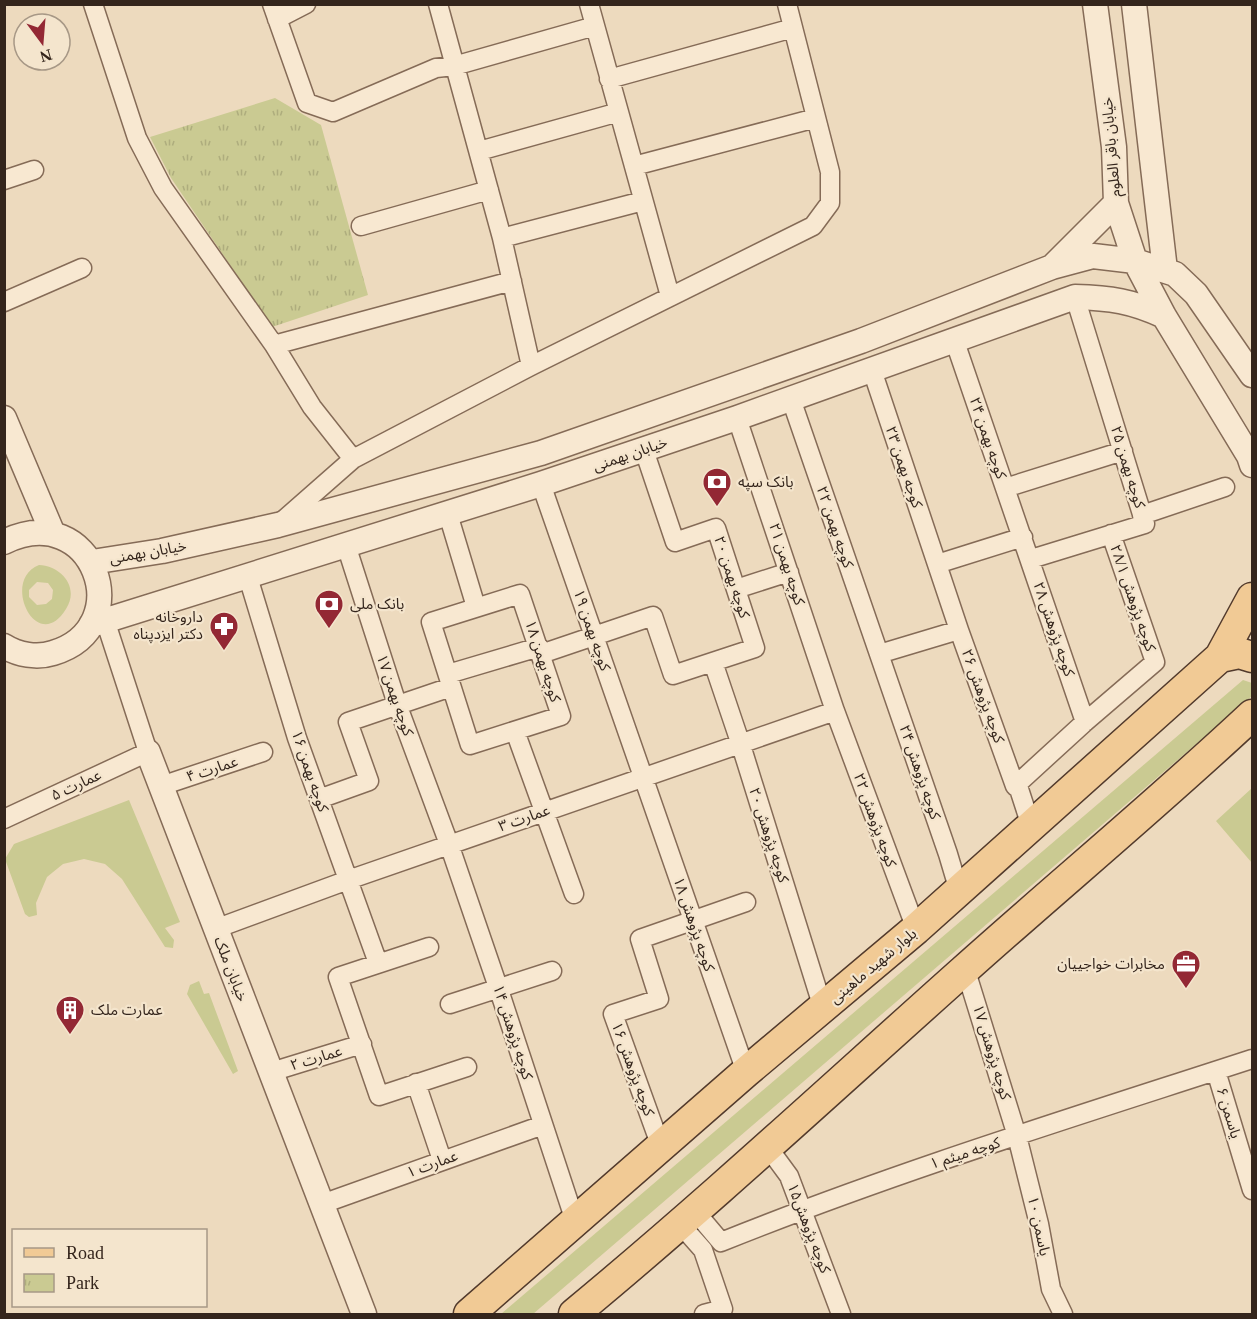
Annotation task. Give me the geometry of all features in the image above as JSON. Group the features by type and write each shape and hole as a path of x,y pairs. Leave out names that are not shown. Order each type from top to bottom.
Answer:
{"main road":[{"name":"بلوار شهید ماهینی","path":"469,1314 746,1072 916,929 1220,657 1252,598"},
{"path":"1220,657 1239,653 1252,657"},
{"path":"588,1310 687,1217 965,968 1199,765 1252,715"}],"street":[{"path":"93,4 137,138 163,188 274,345 312,407 353,459"},
{"path":"306,4 274,12 307,103 333,111 436,68 454,66 595,27"},
{"path":"438,4 502,238 531,366"},
{"path":"589,4 670,296"},
{"path":"278,525 353,459 531,366 813,226 831,203 830,172 787,4"},
{"name":"خیابان باقر العلوم","path":"1095,4 1114,147 1116,203 1135,261 1164,316 1251,459"},
{"path":"1134,4 1165,270"},
{"path":"609,79 793,27"},
{"path":"479,151 619,112"},
{"path":"634,166 816,118"},
{"path":"4,180 34,170"},
{"path":"361,226 489,190"},
{"path":"502,238 643,201"},
{"path":"1052,267 1116,203"},
{"name":"خیابان بهمنی","path":"92,562 162,551 278,525 541,453 861,341 1052,267 1092,256 1135,261 1175,274 1196,294 1252,375"},
{"path":"4,302 82,268"},
{"path":"274,345 512,281"},
{"name":"خیابان بهمنی","path":"98,623 448,514 644,450 1075,297 1104,297 1138,304 1164,316"},
{"name":"کوچه بهمن ۲۵","path":"1031,559 1145,524 1075,297"},
{"name":"کوچه بهمن ۲۴","path":"954,339 1023,537"},
{"name":"کوجه بهمن ۲۳","path":"872,370 937,564"},
{"name":"کوچه بهمن ۲۲","path":"791,399 879,654"},
{"path":"4,418 9,444 53,534"},
{"name":"کوچه بهمن ۲۱","path":"737,418 835,711"},
{"name":"کوچه بهمن ۲۰","path":"644,450 675,542 716,528 736,589 755,648 713,662"},
{"path":"1005,488 1123,451"},
{"name":"کوچه بهمن ۱۹","path":"541,484 643,777"},
{"path":"1142,515 1225,487"},
{"path":"448,514 476,607"},
{"path":"4,542 18,535 36,532 53,534 71,542 92,562 100,588 98,623 65,650 47,656 29,656 4,646"},
{"name":"کوچه پژوهش ۲۸/۱","path":"1085,722 1155,662 1111,534"},
{"path":"937,564 1023,537"},
{"name":"کوچه پژوهش ۲۸","path":"1023,537 1085,722"},
{"name":"کوچه بهمن ۱۷","path":"346,545 397,704 449,844"},
{"name":"کوچه پژوهش ۲۶","path":"937,564 1031,826"},
{"path":"736,589 789,572"},
{"name":"کوچه بهمن ۱۶","path":"248,577 297,738 378,963"},
{"name":"کوچه بهمن ۱۸","path":"520,594 540,650 561,716 470,745 431,622 520,594"},
{"path":"319,799 369,781 348,722 450,681 540,650 594,636 653,616 673,675 713,662"},
{"name":"خیابان ملک","path":"98,623 124,681 148,752 215,929 364,1314"},
{"path":"879,654 959,630"},
{"name":"کوچه پژوهش ۲۴","path":"879,654 959,891"},
{"name":"کوچه پژوهش ۲۰","path":"713,662 823,1008"},
{"name":"عمارت ۳","path":"215,929 449,844 835,711"},
{"name":"کوچه پژوهش ۲۲","path":"835,711 916,929"},
{"path":"1015,786 1085,722"},
{"path":"515,730 574,894"},
{"name":"عمارت ۵","path":"4,819 148,752"},
{"name":"عمارت ۴","path":"161,786 263,752"},
{"name":"کوچه پژوهش ۱۸","path":"643,777 746,1072"},
{"name":"کوچه پژوهش ۱۴","path":"449,844 575,1221"},
{"path":"693,920 746,902"},
{"name":"کوچه پژوهش ۱۶","path":"661,1147 613,1014 659,999 640,939 693,920"},
{"path":"429,947 338,976 379,1096 467,1067"},
{"name":"کوچه پژوهش ۱۷","path":"965,968 1017,1136"},
{"path":"450,1004 552,970"},
{"name":"عمارت ۲","path":"271,1072 362,1044"},
{"name":"کوچه میثم ۱","path":"703,1251 803,1209 1252,1059"},
{"name":"یاسمن ۶","path":"1216,1071 1252,1190"},
{"path":"416,1083 442,1160"},
{"name":"عمارت ۱","path":"322,1204 543,1125"},
{"name":"یاسمن ۱۰","path":"1017,1136 1039,1224 1052,1290 1063,1314"},
{"name":"کوچه پژوهش۱۵","path":"767,1146 789,1176 841,1314"},
{"path":"687,1217 721,1242"},
{"path":"687,1217 703,1251 723,1309 704,1314"}],"green space":[{"path":"275,98 321,125 368,295 272,327 171,178 150,137"},
{"path":"39,565 47,566 66,579 71,593 70,601 55,621 44,624 34,620 27,610 23,598 23,585 28,573","holes":["37,582 48,583 53,590 52,599 46,604 37,605 29,597 29,590"]},
{"path":"1243,680 1252,683 1252,696 533,1314 501,1314"},
{"path":"1252,788 1252,863 1216,821"},
{"path":"129,800 180,922 165,928 174,940 173,948 165,947 122,879 105,864 84,859 63,864 47,877 36,903 37,915 29,917 25,914 5,859 14,844"},
{"path":"199,981 204,994 209,993 238,1071 233,1074 187,994 190,985"}],"place":[{"name":"بانک سپه","path":"717,508"},
{"name":"بانک ملی","path":"329,630"},
{"name":"داروخانه دکتر ایزدپناه","path":"224,652"},
{"name":"مخابرات خواجییان","path":"1186,990"},
{"name":"عمارت ملک","path":"70,1036"}]}
